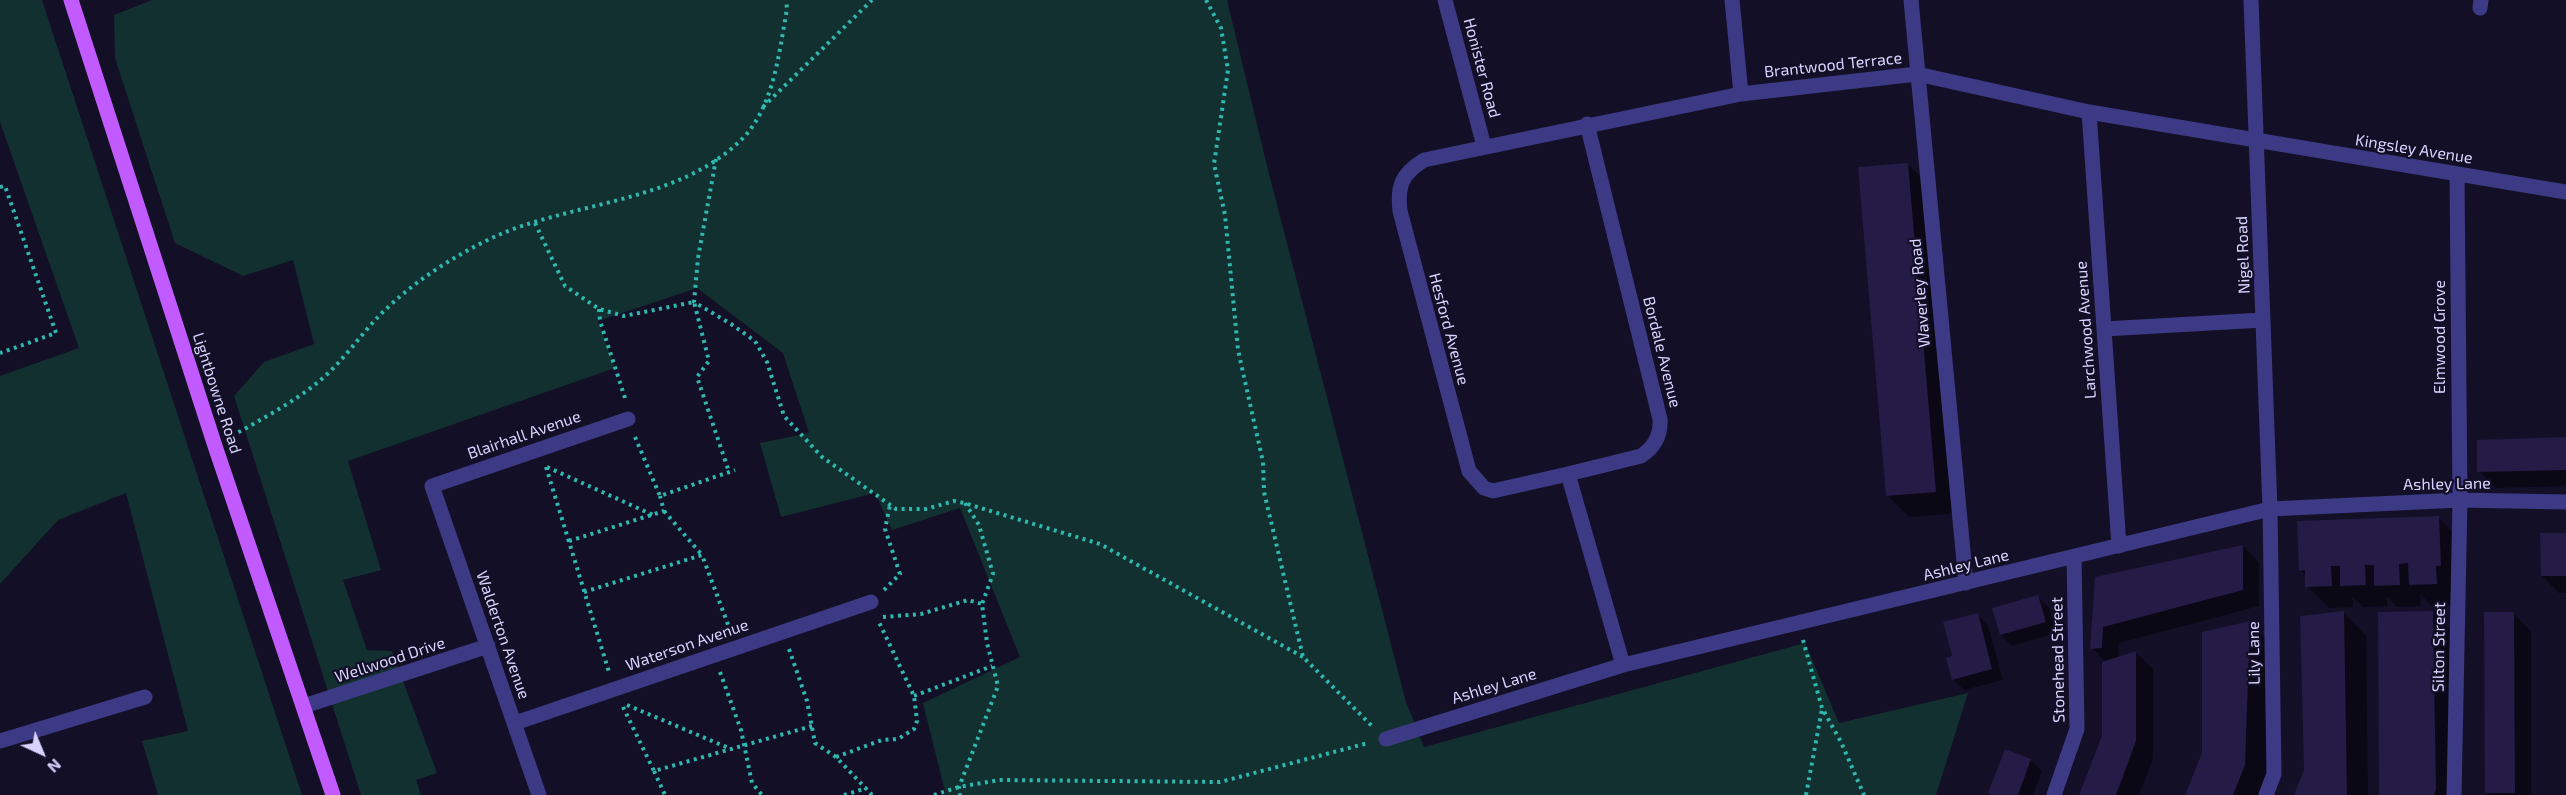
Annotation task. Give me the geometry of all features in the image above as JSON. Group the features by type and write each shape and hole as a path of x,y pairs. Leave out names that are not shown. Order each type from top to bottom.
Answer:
{"main road":[{"name":"Lightbowne Road","path":"71,0 215,446 333,795"}],"street":[{"name":"Honister Road","path":"1445,0 1484,146"},
{"path":"1732,0 1741,94"},
{"name":"Waverley Road","path":"1911,0 1966,583"},
{"name":"Nigel Road","path":"2251,0 2270,509"},
{"name":"Brantwood Terrace","path":"1484,146 1741,94 1917,74 2089,112 2256,141"},
{"name":"Larchwood Avenue","path":"2089,112 2119,546"},
{"name":"Bordale Avenue","path":"1568,474 1641,456 1650,450 1661,430 1587,124"},
{"name":"Kingsley Avenue","path":"2256,141 2566,192"},
{"name":"Hesford Avenue","path":"1484,146 1424,160 1401,178 1398,195 1402,222 1469,471 1484,488 1493,491 1568,474"},
{"name":"Elmwood Grove","path":"2457,175 2460,500"},
{"path":"2104,329 2263,320"},
{"name":"Blairhall Avenue","path":"432,486 628,419"},
{"path":"1568,474 1623,665"},
{"name":"Walderton Avenue","path":"432,486 539,795"},
{"name":"Ashley Lane","path":"1386,739 1623,665 1798,625 2270,509 2460,500 2566,502"},
{"name":"Silton Street","path":"2454,795 2460,500"},
{"name":"Lily Lane","path":"2266,795 2274,774 2270,509"},
{"name":"Stonehead Street","path":"2054,795 2077,729 2074,557"},
{"name":"Waterson Avenue","path":"515,723 871,602"},
{"name":"Wellwood Drive","path":"304,706 488,646"},
{"path":"0,741 145,697"}],"path":[{"path":"215,446 317,383 380,315 409,289 494,237 671,183 716,159 740,141 752,127 762,108 776,68 787,9 786,0"},
{"path":"762,108 872,0"},
{"path":"1206,0 1221,28 1228,70 1214,164 1225,214 1238,350 1263,462 1264,492 1303,657"},
{"path":"716,159 699,258 694,303 709,361 697,376 729,472"},
{"path":"0,187 5,186 57,333 0,352"},
{"path":"535,223 565,286 599,309 624,316 694,303 755,341 767,362 784,416 822,457 896,509 926,509 954,501 1100,544 1303,657 1386,739"},
{"path":"599,309 600,321 626,397 628,419 660,496 664,512 702,555 737,648"},
{"path":"540,449 614,689"},
{"path":"546,466 652,515"},
{"path":"660,496 735,470"},
{"path":"960,795 959,787 998,686 992,666 982,604 993,574 979,525 964,503"},
{"path":"871,602 900,574 885,529 890,505"},
{"path":"569,541 664,512"},
{"path":"584,592 702,555"},
{"path":"836,757 882,740 898,739 914,729 917,711 914,696 876,617 921,614 968,600 982,604"},
{"path":"1798,625 1822,708 1841,742 1864,795"},
{"path":"783,632 807,700 815,743 836,757 872,795"},
{"path":"715,655 744,745 752,783 762,795"},
{"path":"914,696 992,666"},
{"path":"665,795 620,702 731,749"},
{"path":"1806,795 1822,708"},
{"path":"654,771 812,726"},
{"path":"934,795 959,787 999,780 1220,782 1386,739"},
{"path":"844,795 867,788"}],"green space":[{"path":"0,0 42,0 302,795 158,795 142,741 188,731 126,493 58,520 0,584 0,376 79,348 0,122"},
{"path":"152,0 1227,0 1268,170 1406,702 1424,747 1805,643 1839,723 1968,693 1936,795 946,795 923,703 1020,657 960,508 892,530 875,493 781,517 760,443 809,433 783,353 697,288 598,321 615,368 348,461 381,570 343,580 367,650 392,651 437,773 416,780 421,795 361,795 234,396 264,362 314,344 293,260 243,276 175,243 115,58 114,15"}],"building":[{"path":"1908,163 1936,492 1886,496 1858,167"},
{"path":"2566,437 2566,470 2477,472 2477,440"},
{"path":"2439,516 2441,566 2436,566 2437,584 2409,585 2408,563 2399,564 2400,585 2374,586 2374,565 2365,565 2366,585 2340,586 2340,566 2331,566 2332,586 2305,587 2305,570 2299,571 2297,521"},
{"path":"2540,533 2566,533 2566,576 2541,576"},
{"path":"2243,545 2243,590 2103,627 2102,648 2090,649 2095,577"},
{"path":"2038,595 2046,622 2000,635 1992,608"},
{"path":"2344,611 2347,795 2294,795 2304,770 2300,616"},
{"path":"2433,611 2436,789 2434,795 2379,795 2378,612"},
{"path":"2484,612 2514,612 2515,793 2485,793"},
{"path":"1978,613 1992,669 1952,680 1946,658 1952,656 1943,622"},
{"path":"2250,621 2245,765 2233,795 2185,795 2202,753 2202,632"},
{"path":"2136,651 2136,741 2116,795 2079,795 2102,736 2102,662"},
{"path":"2005,749 2031,759 2018,795 1992,795 1988,793"}]}
